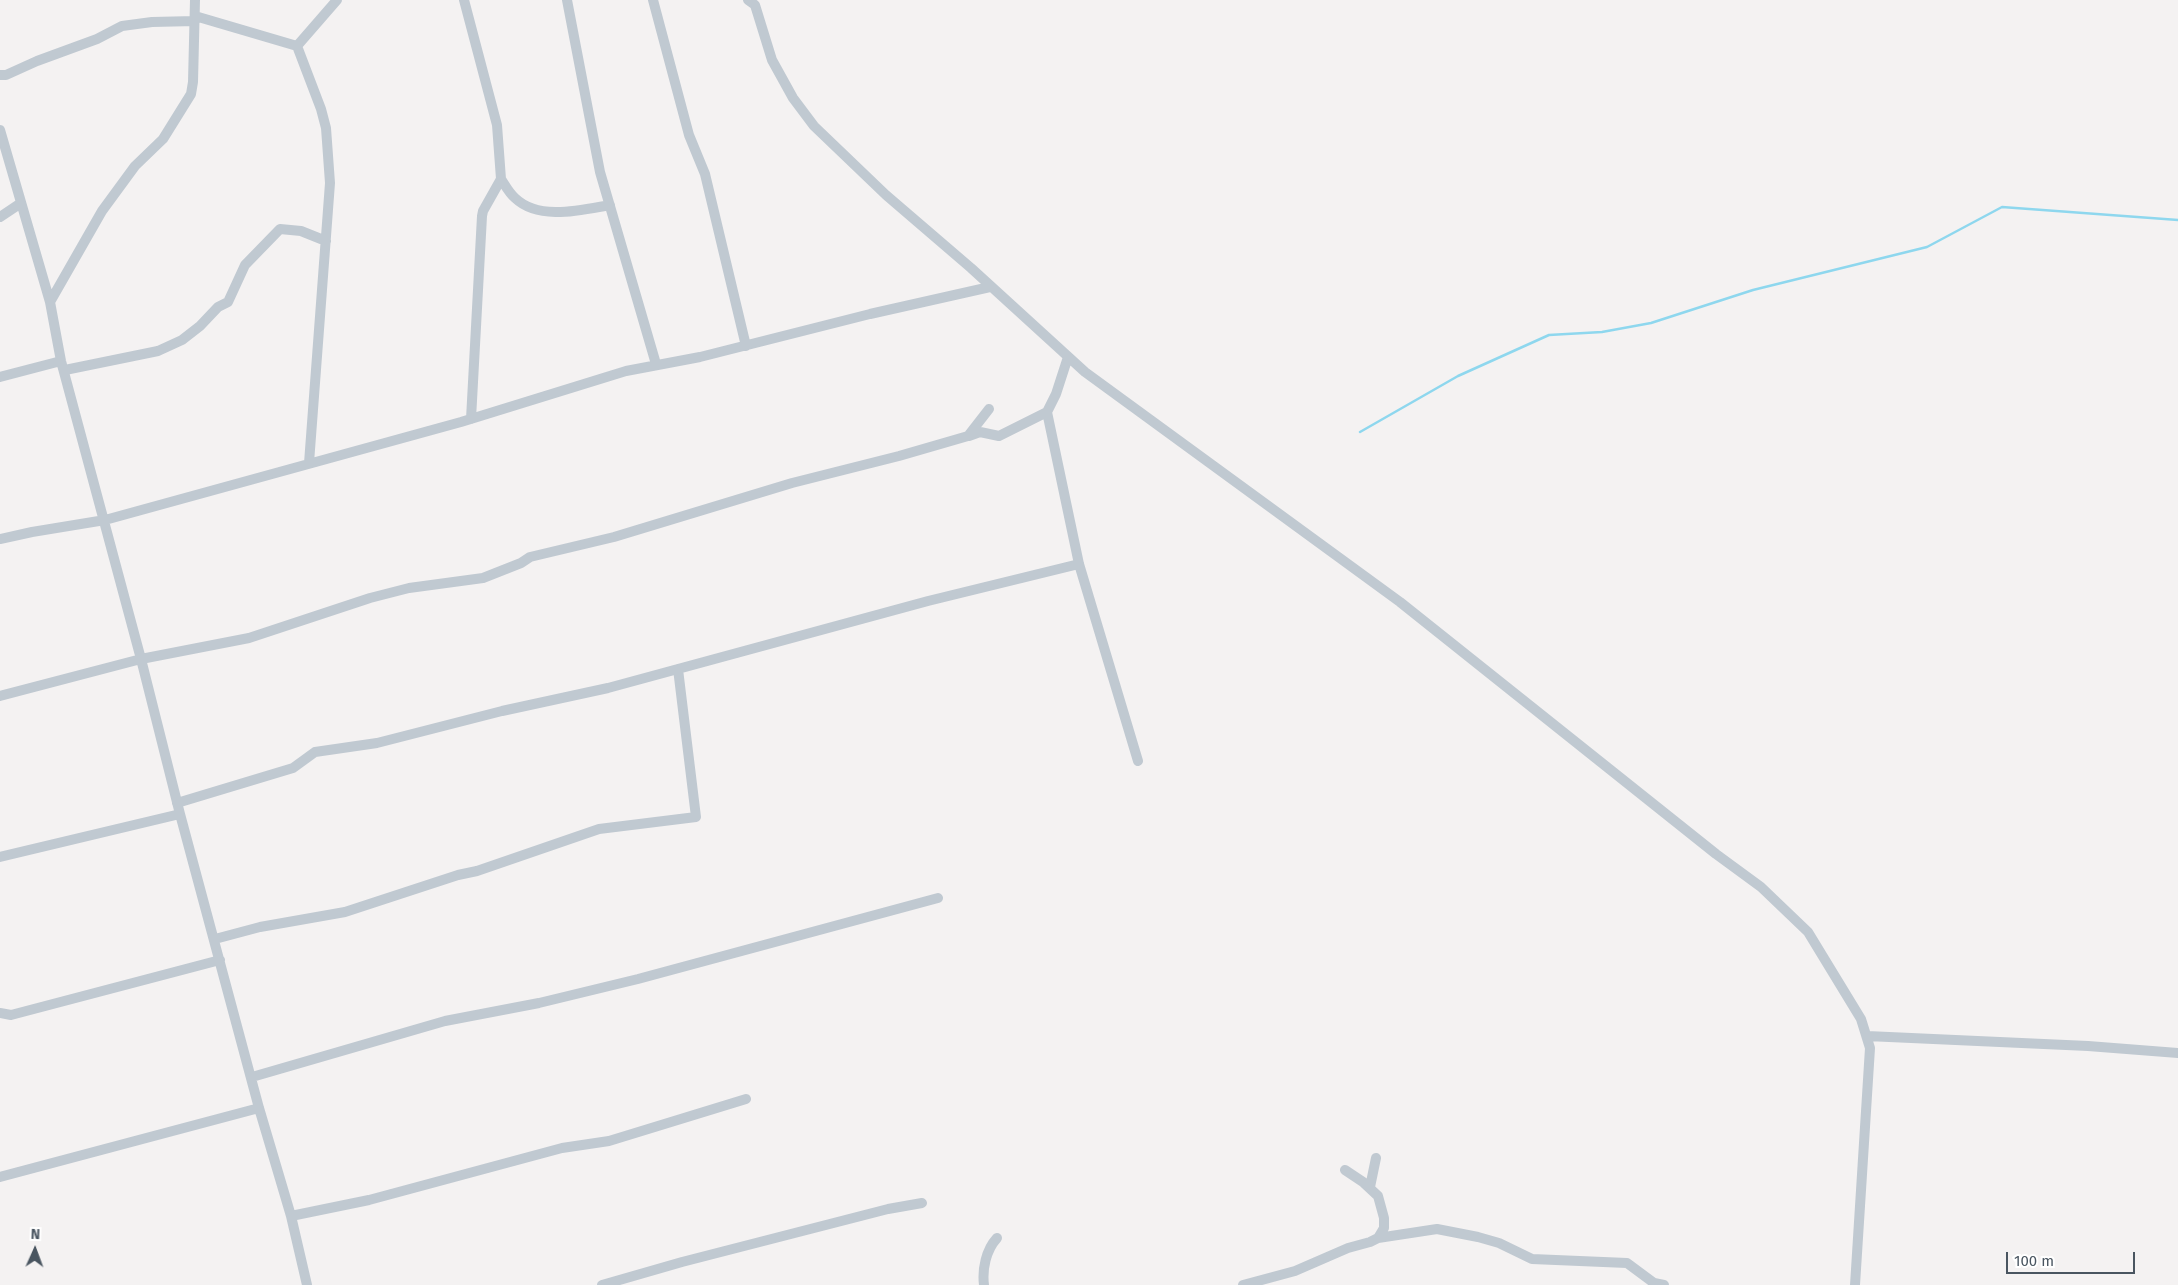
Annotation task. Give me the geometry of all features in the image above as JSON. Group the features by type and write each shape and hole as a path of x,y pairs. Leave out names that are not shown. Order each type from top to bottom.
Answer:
{"street":[{"path":"50,302 102,211 135,166 163,139 191,94 193,82 194,0"},
{"path":"297,46 338,0"},
{"path":"464,0 497,125 501,179 514,198 526,206 544,211 574,211 610,206"},
{"path":"567,0 600,172 656,364"},
{"path":"653,0 689,135 705,174 746,346"},
{"path":"748,0 755,5 772,60 793,98 814,126 886,195 957,256 990,288 1085,372 1400,602 1761,888 1808,932 1861,1019 1870,1048 1854,1284"},
{"path":"0,75 6,75 97,39 122,26 152,22 195,18 297,46"},
{"path":"297,46 321,109 326,128 330,183 309,463"},
{"path":"0,130 50,302 63,365 105,520 177,803 291,1216 307,1285"},
{"path":"471,419 482,216 501,179"},
{"path":"0,217 21,203"},
{"path":"0,377 63,365 158,351 182,340 200,326 218,307 228,302 246,265 280,229 301,231 326,241"},
{"path":"0,539 105,520 471,419 626,371 700,357 870,314 990,288"},
{"path":"0,696 141,659 249,638 370,598 409,588 483,578 521,563 530,557 614,537 792,483 899,456 980,432 999,436 1047,412 1056,394 1068,357"},
{"path":"968,436 989,409"},
{"path":"1047,412 1079,564 1138,761"},
{"path":"177,803 293,768 314,752 377,743 502,711 608,688 928,601 1079,564"},
{"path":"215,939 260,927 345,912 496,865 599,829 696,817 678,669"},
{"path":"0,857 180,814"},
{"path":"252,1077 445,1021 539,1003 638,979 938,898"},
{"path":"0,1013 11,1015 220,960"},
{"path":"1867,1036 2088,1046 2178,1053"},
{"path":"291,1216 369,1200 562,1148 609,1142 746,1099"},
{"path":"0,1177 260,1108"},
{"path":"1370,1187 1376,1158"},
{"path":"1345,1170 1370,1187 1378,1196 1384,1218 1384,1228 1378,1238"},
{"path":"602,1285 682,1262 888,1209 922,1203"},
{"path":"1243,1285 1288,1274 1348,1248 1378,1238 1437,1229 1478,1236 1500,1243 1532,1259 1627,1263 1654,1283 1664,1285"},
{"path":"984,1285 983,1272 987,1256 997,1238"}],"waterway":[{"path":"1360,432 1458,376 1549,335 1602,332 1651,323 1753,290 1927,247 2002,207 2178,220"}]}
